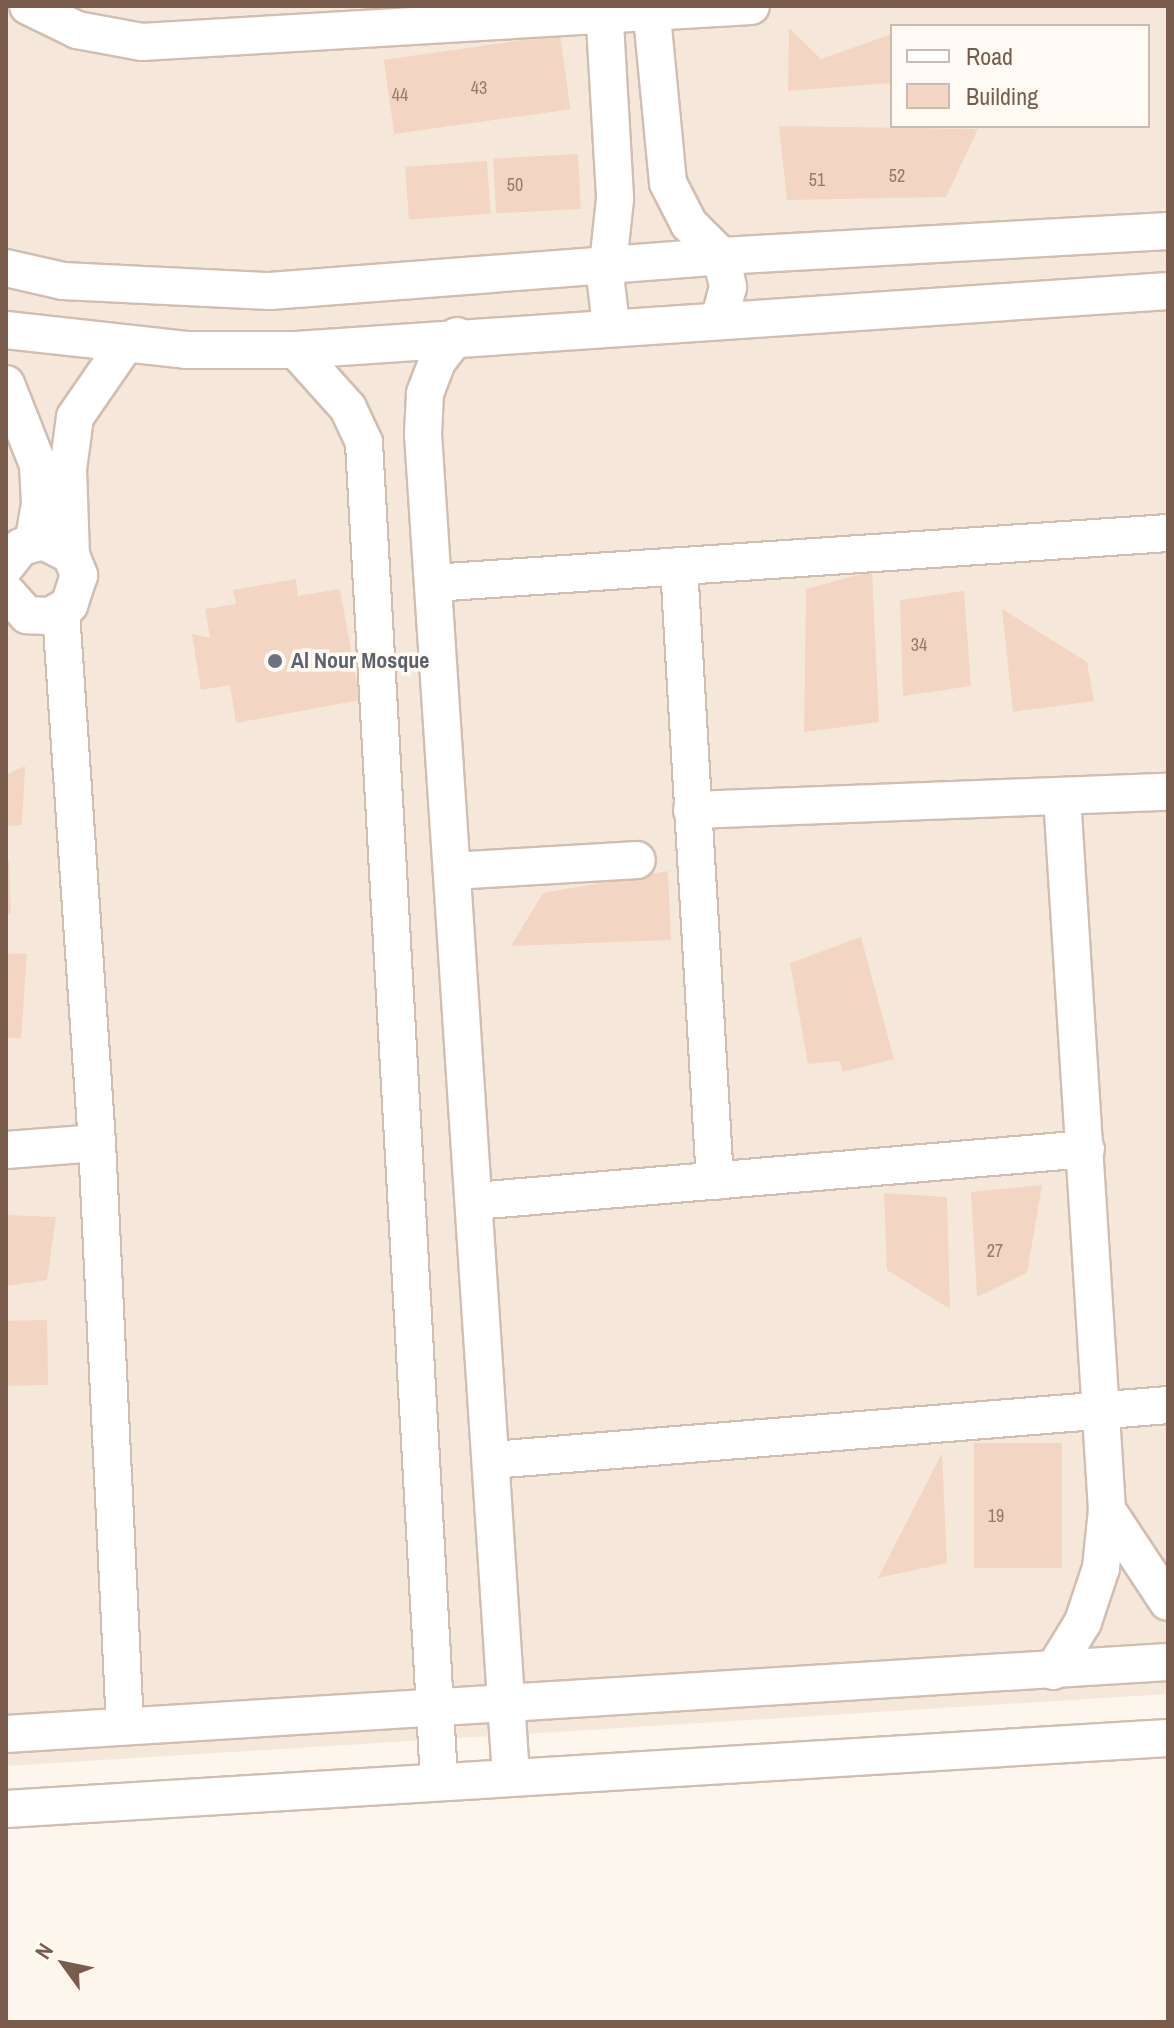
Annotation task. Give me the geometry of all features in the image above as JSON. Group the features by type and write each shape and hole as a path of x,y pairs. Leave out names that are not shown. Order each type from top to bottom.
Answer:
{"street":[{"path":"28,6 77,30 142,42 360,17 751,6"},
{"path":"651,9 668,183 689,224 721,256 728,287 720,317"},
{"path":"604,11 615,199 607,265 611,325"},
{"path":"6,268 93,284 270,291 721,256 1168,231"},
{"path":"6,330 124,346 296,350 720,317 1168,291"},
{"path":"457,336 437,362 425,394 423,434 511,1776"},
{"path":"124,346 75,417 68,469 71,555 79,585 61,612 97,1143 125,1726"},
{"path":"296,350 340,397 364,443 438,1704 439,1782"},
{"path":"6,384 38,465 40,504 33,542 6,566"},
{"path":"364,443 423,434"},
{"path":"433,583 1168,533"},
{"path":"33,542 53,543 71,555"},
{"path":"679,566 715,1181"},
{"path":"6,592 27,615 61,612"},
{"path":"692,810 1168,792"},
{"path":"1053,1671 1083,1622 1101,1568 1107,1510 1062,796"},
{"path":"453,871 637,860"},
{"path":"6,1150 97,1143"},
{"path":"475,1201 1086,1149"},
{"path":"492,1460 1168,1405"},
{"path":"1107,1510 1168,1602"},
{"path":"6,1734 508,1699 1053,1671 1168,1662"},
{"path":"6,1809 1168,1738"}],"shaded area":[{"path":"6,6 1168,6 1168,1694 6,1766"}],"building":[{"path":"789,28 821,59 890,35 890,83 788,91"},
{"path":"560,35 570,109 394,134 384,60"},
{"path":"779,126 978,129 946,197 787,200"},
{"path":"578,154 581,209 496,213 493,158"},
{"path":"487,161 491,214 409,220 405,167"},
{"path":"872,571 879,722 804,732 806,589"},
{"name":"Al Nour Mosque","path":"296,579 298,596 340,589 360,700 236,723 230,685 201,690 192,634 210,638 205,609 236,604 233,590"},
{"path":"964,591 971,686 903,696 900,600"},
{"path":"1002,609 1087,662 1094,701 1013,712"},
{"path":"25,766 22,825 6,826 6,775"},
{"path":"6,860 9,860 11,914 6,914"},
{"path":"668,871 671,940 511,946 543,893"},
{"path":"861,937 894,1059 842,1072 840,1061 808,1064 790,963"},
{"path":"27,953 21,1038 6,1038 6,954"},
{"path":"1042,1185 1027,1273 977,1297 971,1192"},
{"path":"884,1193 947,1197 950,1309 887,1270"},
{"path":"6,1215 56,1217 47,1280 6,1286"},
{"path":"47,1320 48,1385 7,1386 6,1321"},
{"path":"974,1443 1062,1443 1062,1568 974,1568"},
{"path":"942,1453 947,1563 878,1578"}],"place":[{"name":"Al Nour Mosque","path":"275,661"}]}
